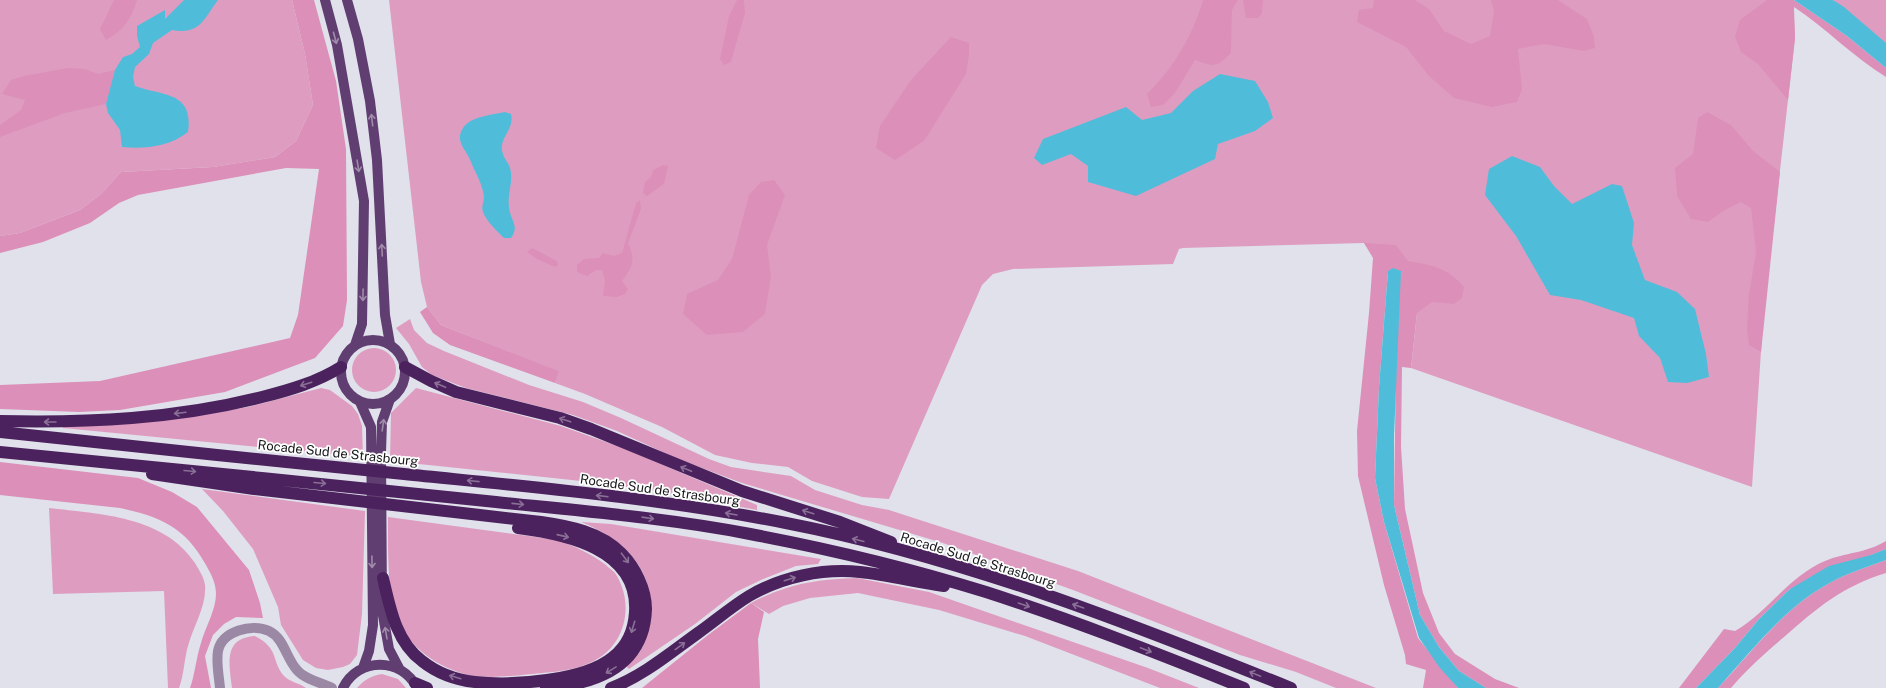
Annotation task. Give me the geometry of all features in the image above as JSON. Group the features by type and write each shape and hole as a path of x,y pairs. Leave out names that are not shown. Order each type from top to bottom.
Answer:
{"highway":[{"path":"0,421 51,422 106,420 188,412 233,404 277,393 312,382 341,367"},
{"path":"405,367 456,392 560,418 591,429 742,491 840,522 937,559"},
{"name":"Rocade Sud de Strasbourg","path":"0,432 674,504 788,524 937,559 1006,581 1115,618 1291,688"},
{"path":"0,452 363,487 647,518 747,533 831,551 928,575 987,593 1078,624 1244,688"},
{"path":"96,462 175,478 254,489 560,525 586,532 600,538 622,553 640,580 644,593 645,617 640,640 626,659 605,674 582,683 546,688"},
{"path":"382,578 395,624 404,642 422,661 439,672 456,678 475,682 500,683 561,678 580,674 599,666 613,657 624,646 631,634 635,621 636,605 632,588 627,577 607,555 589,544 569,537 543,531 462,520 397,505"},
{"path":"611,688 622,684 652,666 749,596 771,585 800,576 832,571 859,572 987,593"},
{"path":"416,686 427,688"}],"main road":[{"path":"325,0 337,45 364,201 362,324 355,345 346,355 341,367 342,381 345,388 354,398 360,402 370,404 381,403 390,399 399,391 402,385 405,367 402,359 390,344 385,314 377,160 370,101 358,39 347,0"},
{"path":"355,345 367,341 379,341 390,344"},
{"path":"390,399 382,422 382,610 389,648 399,668"},
{"path":"360,402 370,427 373,625 369,651 363,668"},
{"path":"343,688 350,678 363,668 381,664 399,668 408,675 416,686"}],"street":[{"path":"220,688 218,671 219,650 225,640 234,632 246,628 257,627 270,631 279,639 290,662 298,672 332,688"}],"shaded area":[{"path":"0,0 292,0 305,54 313,105 296,141 275,157 213,167 121,172 101,194 80,210 20,233 0,236"},
{"path":"114,0 137,0 126,23 122,28 106,40 100,29"},
{"path":"292,0 314,0 336,81 346,149 347,300 343,326 315,358 225,392 120,410 79,412 0,409 0,385 100,381 290,338 298,315 319,169 286,168 138,195 119,203 90,223 43,242 0,253 0,236 20,233 80,210 101,194 121,172 213,167 275,157 296,141 313,105 305,54"},
{"path":"389,0 1793,0 1795,38 1763,321 1752,487 1411,368 1417,313 1364,243 1183,248 1179,249 1173,264 1013,269 993,274 982,285 889,499 862,497 812,481 788,467 752,463 715,455 662,427 585,394 555,383 558,371 441,325 427,307 421,282"},
{"path":"737,0 744,0 745,13 731,62 724,65 720,59 729,16"},
{"path":"1203,0 1238,0 1232,10 1231,53 1218,64 1214,65 1195,60 1175,93 1163,105 1151,107 1147,94 1165,74 1181,51 1194,26"},
{"path":"1243,0 1263,0 1262,14 1258,18 1246,18"},
{"path":"1374,0 1415,0 1429,9 1444,31 1471,44 1490,36 1494,11 1491,0 1558,0 1587,19 1594,37 1595,48 1584,51 1544,44 1518,49 1522,90 1517,102 1492,107 1454,98 1429,76 1406,47 1357,22 1359,10 1373,8"},
{"path":"1767,0 1794,0 1847,36 1886,68 1886,77 1862,61 1794,7 1795,38 1788,100 1758,64 1741,52 1735,37 1740,20"},
{"path":"1833,0 1886,0 1886,43 1882,41"},
{"path":"951,37 969,43 966,74 924,141 895,160 876,148 880,126 911,80"},
{"path":"68,68 85,69 98,74 115,70 106,104 65,113 0,137 0,125 21,110 25,100 2,94 11,80 24,76"},
{"path":"1707,112 1731,125 1753,151 1780,172 1761,352 1749,345 1747,329 1749,294 1756,252 1751,208 1741,202 1723,211 1708,222 1691,219 1677,196 1675,168 1693,154 1698,118"},
{"path":"663,165 668,166 664,184 647,196 643,193 645,182 651,177 653,170"},
{"path":"774,180 785,195 767,245 771,276 765,314 743,332 707,335 683,314 687,294 718,280 732,259 749,195 761,182"},
{"path":"640,200 641,209 628,243 633,259 629,272 622,281 628,289 625,294 617,297 603,296 605,281 602,270 596,270 587,276 577,272 577,265 584,259 599,258 603,253 614,256 622,253 636,203"},
{"path":"1364,243 1396,245 1408,261 1425,264 1446,271 1464,287 1462,298 1454,304 1432,302 1417,313 1411,368 1402,367 1401,447 1405,509 1423,593 1439,633 1455,654 1495,679 1519,688 1486,688 1459,671 1439,647 1420,615 1394,505 1396,361 1393,268 1388,271 1379,387 1375,478 1384,522 1418,638 1458,688 1423,688 1426,670 1406,664 1405,655 1384,585 1358,476 1357,431 1373,258"},
{"path":"532,248 557,261 558,265 555,267 537,259 527,252"},
{"path":"427,307 441,325 559,371 555,383 450,345 433,333 420,312"},
{"path":"410,319 414,330 427,343 444,351 529,385 583,402 709,459 731,467 791,476 815,490 862,505 889,510 1078,571 1376,688 1336,688 1296,672 1240,655 1073,590 943,543 742,483 678,459 617,431 573,415 466,388 432,375 422,367 409,344 396,328"},
{"path":"374,348 386,352 392,358 396,370 392,382 386,388 374,392 362,388 356,382 352,370 356,358 362,352"},
{"path":"321,388 330,390 352,406 358,414 362,426 363,457 63,428 63,425 196,416 248,407"},
{"path":"416,388 561,426 623,448 757,505 757,510 656,491 581,481 390,461 391,413"},
{"path":"0,462 138,478 172,492 197,507 249,570 260,603 263,618 236,617 224,624 213,635 205,656 211,688 190,688 199,649 216,600 216,590 210,572 198,552 189,541 180,533 160,520 135,511 120,508 0,495"},
{"path":"202,489 365,511 362,614 357,655 350,664 328,670 316,668 303,660 281,625 278,607 253,549 223,511"},
{"path":"49,508 109,516 130,520 149,527 166,535 182,547 195,563 204,579 205,593 202,608 188,646 179,688 168,688 164,591 53,594"},
{"path":"388,517 558,540 583,551 613,571 621,585 625,597 626,610 620,634 614,645 605,654 594,661 579,667 547,673 484,677 468,675 446,667 426,655 417,647 409,639 397,619 391,597 388,555"},
{"path":"581,522 611,524 821,559 818,564 796,566 736,592 695,624 629,669 626,666 640,652 645,642 647,633 650,615 650,598 647,582 641,569 632,556 622,546 610,537"},
{"path":"1886,541 1886,549 1790,589 1759,619 1735,648 1696,688 1679,688 1724,629 1735,631 1747,623 1789,585 1812,568 1833,558 1863,551"},
{"path":"1886,560 1886,573 1857,584 1819,607 1770,649 1731,688 1718,688 1766,634 1806,598 1836,579"},
{"path":"857,578 929,592 1148,668 1199,688 1160,688 1025,636 939,610 858,593 810,598 783,606 769,614 751,603 777,591 802,584 815,581"},
{"path":"751,603 764,612 758,639 760,688 642,688 708,635"},
{"path":"255,636 263,641 272,650 280,671 284,676 306,688 232,688 230,654 233,647 237,642 245,638"},
{"path":"382,674 398,679 406,688 357,688 368,678"}],"water":[{"path":"184,0 218,0 204,20 195,28 181,31 172,30 153,43 149,54 135,67 133,77 135,86 174,97 181,102 186,109 189,119 188,132 165,144 139,148 122,147 120,130 108,113 106,104 115,70 123,57 132,54 140,47 137,36 137,26 165,10 165,19"},
{"path":"1794,0 1833,0 1844,7 1886,43 1886,68 1847,36"},
{"path":"1220,74 1255,81 1268,102 1273,118 1255,131 1218,144 1215,159 1136,196 1088,182 1088,166 1071,154 1042,165 1034,158 1043,139 1126,107 1142,120 1171,113 1193,91"},
{"path":"505,112 511,114 512,120 502,144 504,156 511,173 509,202 515,230 511,238 504,238 492,226 485,216 482,210 484,197 482,188 462,146 460,138 463,128 476,118"},
{"path":"1512,156 1540,167 1554,186 1572,204 1612,184 1622,186 1634,223 1632,245 1645,280 1677,292 1695,309 1706,354 1709,377 1687,383 1668,382 1660,358 1639,336 1634,318 1581,300 1550,295 1516,236 1485,195 1489,169"},
{"path":"1393,268 1401,271 1394,436 1394,505 1420,615 1439,647 1459,671 1486,688 1458,688 1440,668 1419,638 1384,522 1375,478 1379,387 1388,271"},
{"path":"1886,549 1886,560 1836,579 1821,588 1793,609 1766,634 1718,688 1696,688 1735,648 1759,619 1790,589 1829,566 1871,555"}]}
